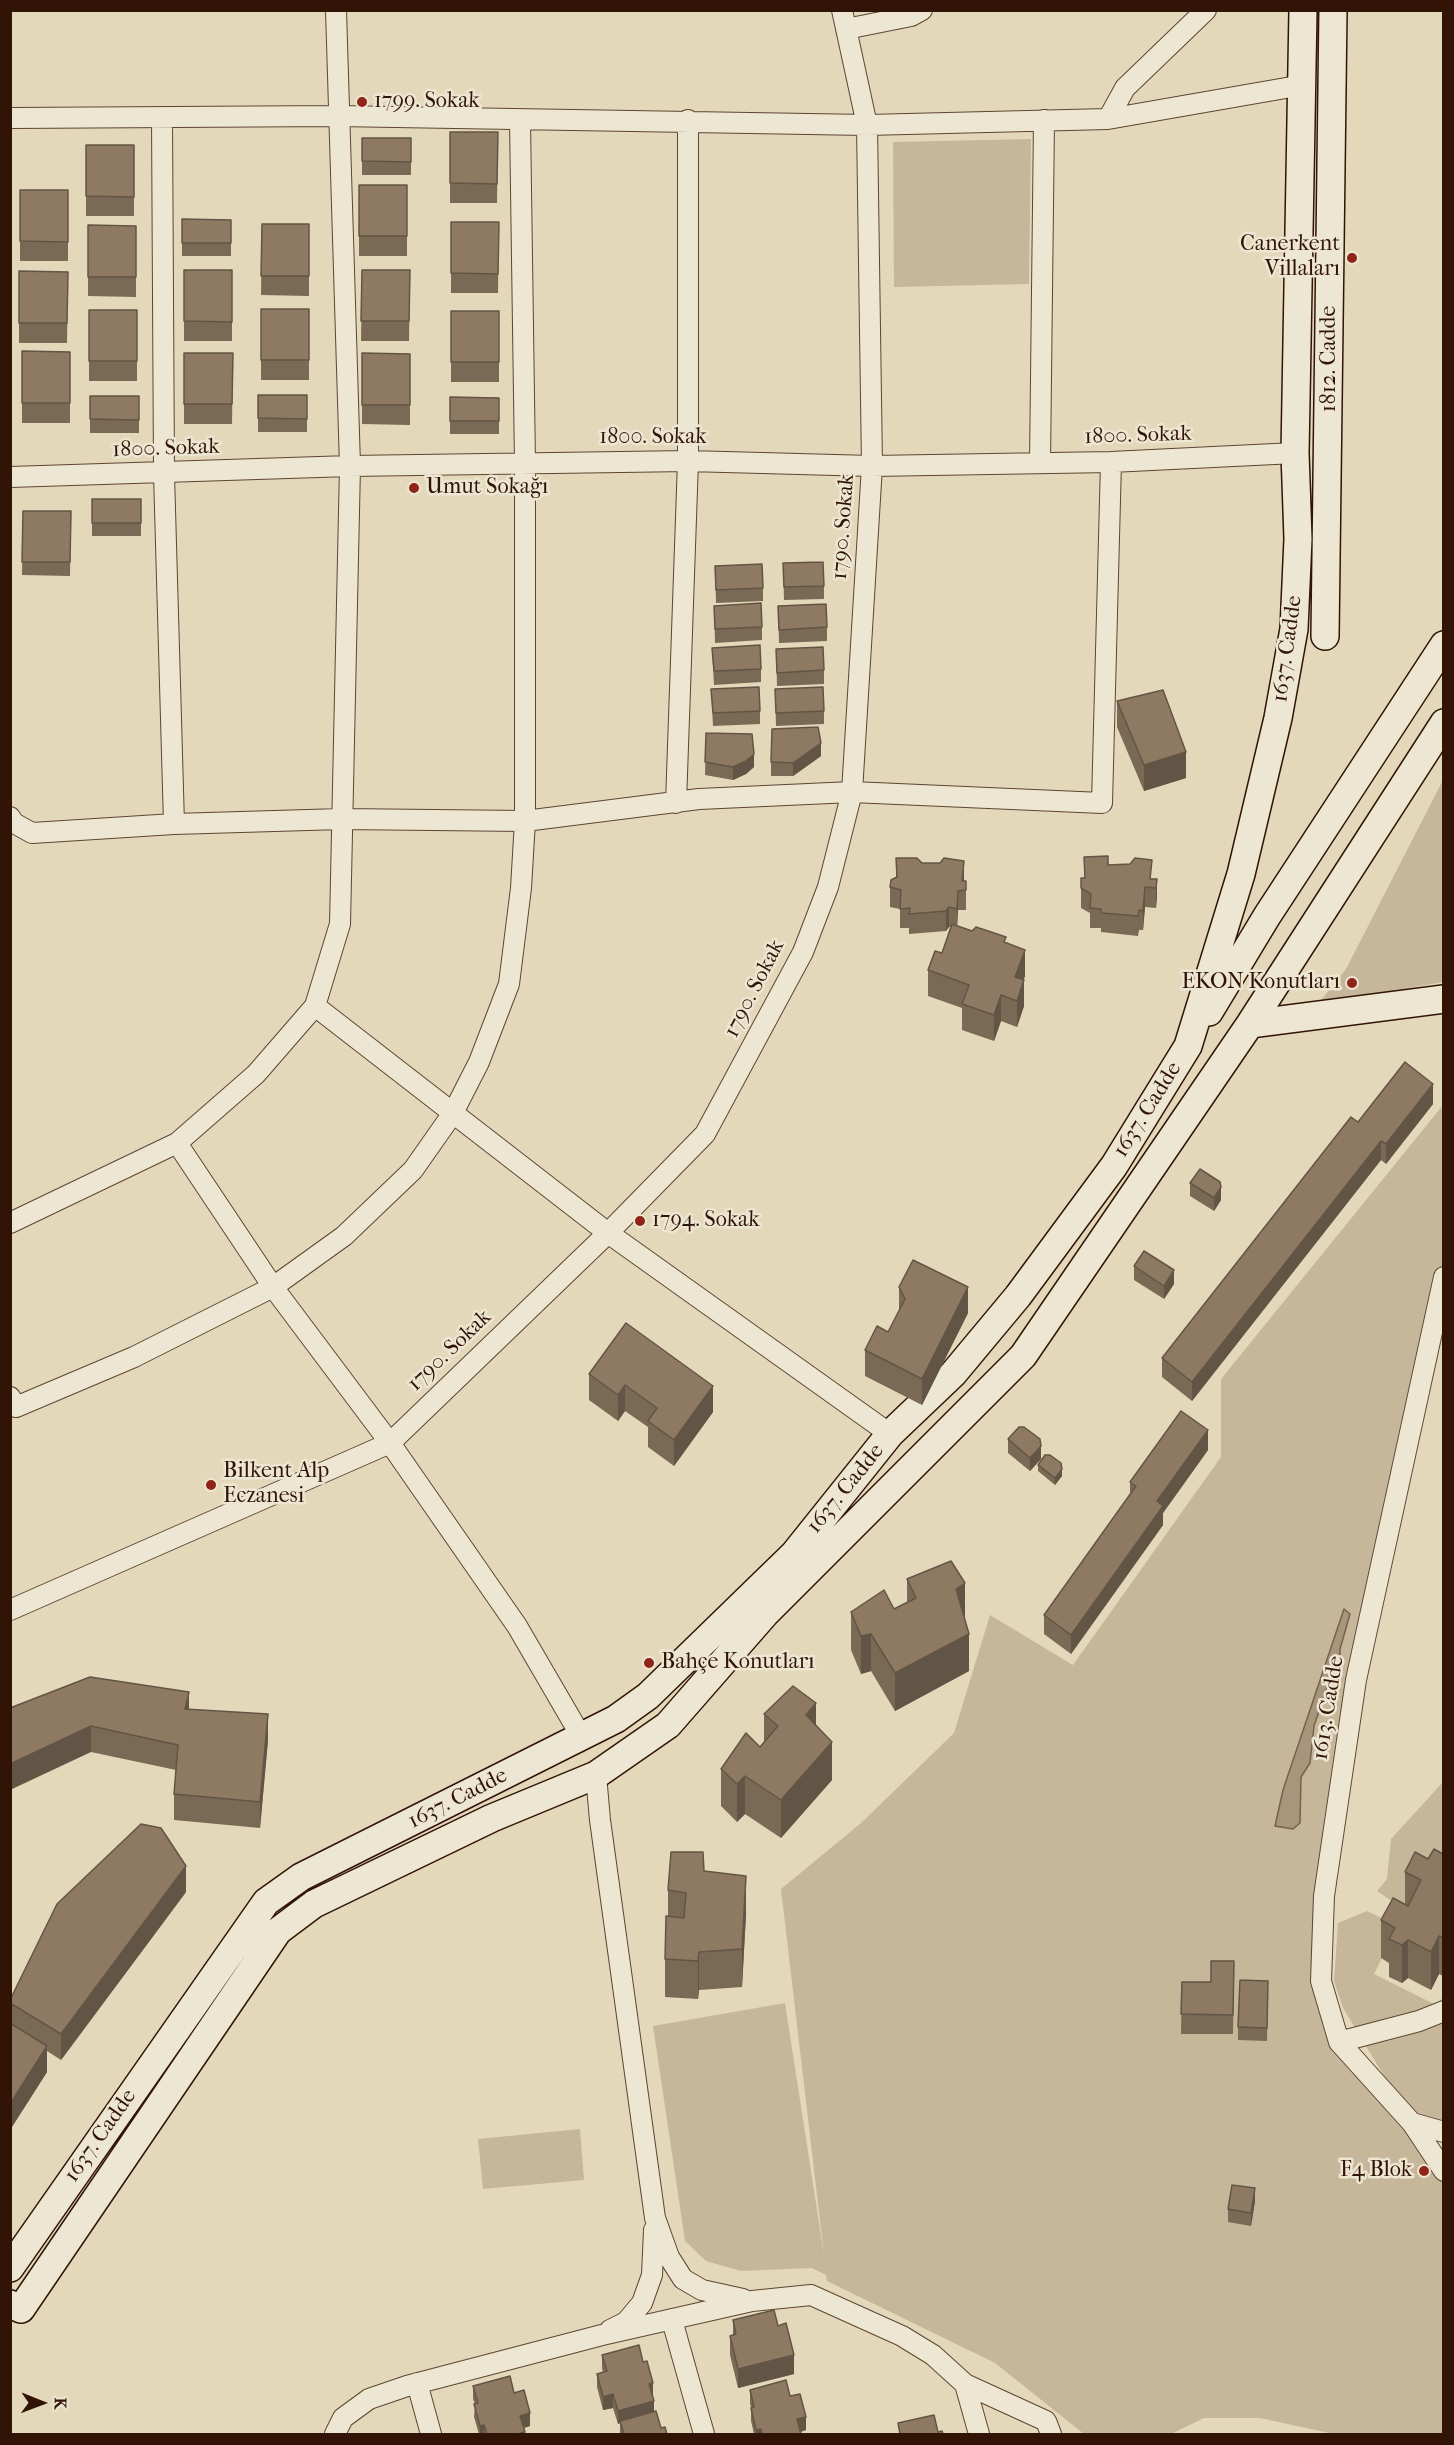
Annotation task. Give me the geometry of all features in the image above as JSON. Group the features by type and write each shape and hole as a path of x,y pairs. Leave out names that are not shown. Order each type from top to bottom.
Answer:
{"street":[{"path":"10,1223 177,1143 256,1074 315,1006 340,924 350,466 337,116 336,10"},
{"path":"844,20 911,16 922,10"},
{"path":"1108,119 1125,88 1206,10"},
{"name":"1812. Cadde","path":"1295,453 1303,10"},
{"name":"1812. Cadde","path":"1325,636 1333,10"},
{"name":"1790. Sokak","path":"10,1610 390,1443 608,1233 705,1134 802,952 828,887 852,792 873,466 867,125 844,20"},
{"path":"10,118 337,116 520,120 688,120 867,125 1108,119 1303,85"},
{"path":"162,117 164,474 174,824"},
{"path":"10,1397 16,1407 27,1403 134,1357 273,1287 344,1236 404,1178 453,1113 479,1062 509,984 521,888 525,821 525,464 520,120"},
{"path":"676,802 688,461 688,120"},
{"path":"1040,463 1044,120"},
{"path":"1295,453 1329,453"},
{"name":"1800. Sokak","path":"10,477 164,474 350,466 688,461 873,466 1111,462 1295,453"},
{"name":"1637. Cadde","path":"10,2268 266,1902 301,1877 616,1719 648,1696 794,1554 890,1434 953,1374 1018,1296 1114,1166 1188,1046 1241,874 1278,718 1294,629 1298,539 1295,453"},
{"path":"10,839 32,833 174,824 341,819 525,821 699,799 852,792 1102,803 1111,462"},
{"path":"1188,1046 1267,916 1443,645"},
{"name":"1637. Cadde","path":"16,2306 278,1931 314,1904 492,1818 596,1775 668,1725 765,1614 1023,1356 1250,1024 1443,723"},
{"path":"10,817 14,823 32,833"},
{"path":"1250,1024 1443,999"},
{"path":"315,1006 608,1233 890,1434"},
{"path":"177,1143 273,1287 390,1443 517,1626 581,1736 596,1775 600,1820 655,2218 652,2275 642,2303 626,2322 602,2335"},
{"name":"1613. Cadde","path":"1443,1277 1356,1680 1324,1896 1321,1981 1339,2042 1412,2123 1443,2171"},
{"path":"1339,2042 1419,2021 1443,2011"},
{"path":"1412,2123 1443,2132"},
{"path":"655,2218 669,2257 683,2279 702,2290 752,2301"},
{"path":"335,2434 343,2418 369,2399 417,2383 602,2335 752,2301 811,2295 902,2336 933,2355 965,2384 1046,2421 1051,2434"},
{"path":"672,2320 704,2434"},
{"path":"417,2383 431,2434"},
{"path":"965,2384 979,2434"}],"shaded area":[{"path":"1031,139 1029,284 894,287 893,142"},
{"path":"1443,780 1443,982 1318,1004 1346,969"},
{"path":"1443,1105 1443,1263 1356,1680 1321,1981 1339,2042 1410,2119 1343,2008 1334,1981 1338,1923 1367,1911 1390,1922 1393,1936 1374,1974 1438,2006 1443,1996 1443,2132 1413,2123 1443,2168 1443,2434 1334,2434 1260,2418 1204,2418 1171,2434 1084,2434 995,2363 827,2281 826,2275 812,2268 741,2271 706,2261 685,2241 653,2026 785,2003 824,2255 781,1889 861,1823 954,1733 990,1615 1073,1665 1221,1457 1221,1379"},
{"path":"1344,1609 1350,1614 1340,1649 1340,1664 1331,1676 1314,1726 1310,1763 1301,1777 1300,1823 1293,1829 1275,1826 1283,1790"},
{"path":"1443,1782 1443,1885 1405,1910 1377,1891 1387,1879 1391,1839"},
{"path":"580,2129 584,2180 483,2189 478,2139"}],"building":[{"path":"450,132 498,132 497,184 450,183"},
{"path":"362,138 411,138 411,162 362,161"},
{"path":"86,145 134,145 134,197 86,196"},
{"path":"359,185 407,185 407,236 359,236"},
{"path":"20,190 68,190 68,242 20,241"},
{"path":"182,219 231,220 231,243 182,243"},
{"path":"451,222 499,222 498,274 451,273"},
{"path":"262,224 309,224 309,276 261,276"},
{"path":"88,225 136,226 136,277 88,277"},
{"path":"184,270 232,270 232,322 184,321"},
{"path":"362,270 410,270 409,321 361,321"},
{"path":"19,271 68,272 67,323 19,323"},
{"path":"261,309 309,309 309,360 261,360"},
{"path":"89,310 137,310 137,361 89,361"},
{"path":"451,311 499,311 499,362 451,362"},
{"path":"22,351 70,352 70,403 22,403"},
{"path":"184,353 233,353 232,404 184,404"},
{"path":"362,353 410,354 410,405 362,405"},
{"path":"258,395 307,395 307,419 258,418"},
{"path":"90,396 139,396 139,420 90,419"},
{"path":"450,397 499,398 499,421 450,421"},
{"path":"92,499 141,499 141,523 92,523"},
{"path":"23,511 71,511 70,562 22,562"},
{"path":"823,562 824,586 784,587 783,563"},
{"path":"762,564 763,588 716,590 715,566"},
{"path":"761,603 762,627 715,629 714,606"},
{"path":"826,604 827,627 779,630 778,606"},
{"path":"760,645 761,669 714,671 712,648"},
{"path":"823,647 824,670 777,673 776,649"},
{"path":"759,687 760,711 713,713 711,689"},
{"path":"823,687 824,711 776,713 775,689"},
{"path":"1163,690 1186,752 1144,765 1117,701"},
{"path":"818,727 821,743 793,763 771,762 772,729"},
{"path":"706,733 752,734 754,754 733,767 705,762"},
{"path":"1108,856 1108,865 1130,864 1135,858 1152,860 1150,879 1157,879 1156,888 1145,887 1143,911 1139,910 1138,916 1101,913 1101,909 1090,908 1091,894 1081,888 1081,878 1085,878 1084,857"},
{"path":"896,858 917,858 922,863 940,863 944,858 964,861 962,881 966,881 966,890 958,891 957,909 949,907 946,911 909,914 910,908 900,909 901,890 890,887 891,880 897,877"},
{"path":"952,924 972,931 976,927 1006,937 1004,942 1025,950 1015,977 1024,980 1017,1001 1001,995 994,1015 962,1004 969,985 928,970 935,951 942,953"},
{"path":"1405,1062 1433,1084 1386,1144 1381,1141 1192,1382 1162,1358 1351,1117 1358,1122"},
{"path":"1200,1169 1220,1182 1221,1187 1214,1198 1190,1183"},
{"path":"1144,1251 1174,1270 1164,1286 1134,1266"},
{"path":"913,1260 968,1287 922,1379 865,1350 877,1326 888,1332 905,1299 899,1287"},
{"path":"626,1323 713,1386 674,1440 648,1421 657,1408 625,1385 618,1395 589,1374"},
{"path":"1181,1411 1208,1430 1157,1501 1163,1506 1071,1635 1044,1615 1136,1486 1130,1482"},
{"path":"1019,1427 1024,1427 1040,1439 1041,1446 1030,1458 1008,1439"},
{"path":"1045,1455 1050,1455 1061,1463 1062,1469 1055,1478 1038,1465"},
{"path":"951,1561 965,1583 956,1589 969,1634 895,1673 871,1634 861,1636 851,1612 884,1590 894,1609 916,1598 907,1579"},
{"path":"90,1677 189,1692 185,1709 268,1714 260,1802 174,1794 178,1745 91,1726 10,1764 10,1708"},
{"path":"793,1686 816,1703 806,1715 832,1742 781,1800 745,1776 737,1784 721,1769 746,1733 760,1747 778,1726 764,1714"},
{"path":"141,1824 161,1828 186,1866 61,2034 10,2003 10,2000 57,1904"},
{"path":"1434,1849 1443,1854 1443,1938 1439,1936 1431,1952 1408,1940 1402,1945 1389,1939 1395,1928 1381,1920 1393,1898 1408,1906 1421,1880 1405,1872 1415,1852 1428,1859"},
{"path":"671,1852 703,1852 704,1871 746,1876 742,1949 699,1952 698,1961 665,1959 666,1916 684,1918 686,1893 668,1890"},
{"path":"1211,1961 1234,1961 1233,2015 1181,2014 1182,1982 1211,1982"},
{"path":"1240,1980 1268,1981 1267,2028 1238,2027"},
{"path":"10,2023 47,2046 10,2104"},
{"path":"1232,2185 1255,2188 1251,2213 1228,2209"},
{"path":"774,2310 778,2326 786,2323 794,2355 738,2369 730,2336 736,2334 733,2320"},
{"path":"639,2345 643,2362 647,2361 653,2383 649,2384 654,2401 618,2411 613,2394 603,2397 597,2374 607,2371 602,2355"},
{"path":"510,2376 514,2393 524,2390 530,2413 520,2416 525,2432 487,2434 484,2425 480,2426 474,2404 478,2403 473,2386"},
{"path":"786,2380 790,2396 800,2394 806,2417 797,2419 801,2434 762,2434 761,2429 756,2430 750,2390"},
{"path":"656,2411 661,2428 665,2427 667,2434 624,2434 620,2421"},
{"path":"934,2415 938,2432 942,2431 943,2434 900,2434 898,2423"}],"place":[{"name":"1799. Sokak","path":"362,102"},
{"name":"Canerkent Villaları","path":"1352,258"},
{"name":"Umut Sokağı","path":"414,488"},
{"name":"EKON Konutları","path":"1352,983"},
{"name":"1794. Sokak","path":"640,1221"},
{"name":"Bilkent Alp Eczanesi","path":"211,1485"},
{"name":"Bahçe Konutları","path":"649,1663"},
{"name":"F4 Blok","path":"1424,2171"}]}
